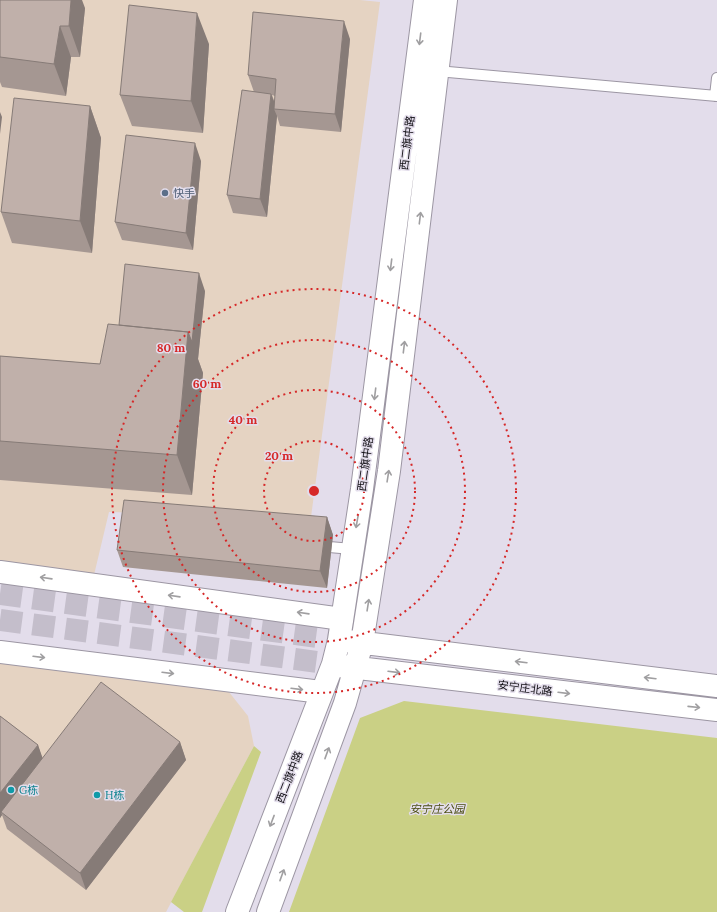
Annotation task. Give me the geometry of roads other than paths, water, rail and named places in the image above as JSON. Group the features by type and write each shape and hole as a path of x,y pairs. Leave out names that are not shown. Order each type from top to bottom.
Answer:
{"main road":[{"name":"西二旗中路","path":"237,912 332,664 339,640 362,489 425,0"},
{"name":"西二旗中路","path":"268,912 345,703 362,643 389,470 446,0"},
{"path":"0,572 342,619"},
{"path":"339,640 717,686"},
{"path":"0,652 321,692"},
{"name":"安宁庄北路","path":"332,664 355,668 717,710"}],"lane":[{"path":"438,71 716,96 717,78"},
{"path":"307,545 352,549"}],"tunnel":[{"path":"0,594 339,640"},
{"path":"0,620 333,664"}],"place":[{"name":"快手","path":"165,193"},
{"name":"G栋","path":"11,790"},
{"name":"H栋","path":"97,795"}],"park label":[{"name":"安宁庄公园","path":"437,809"}]}
